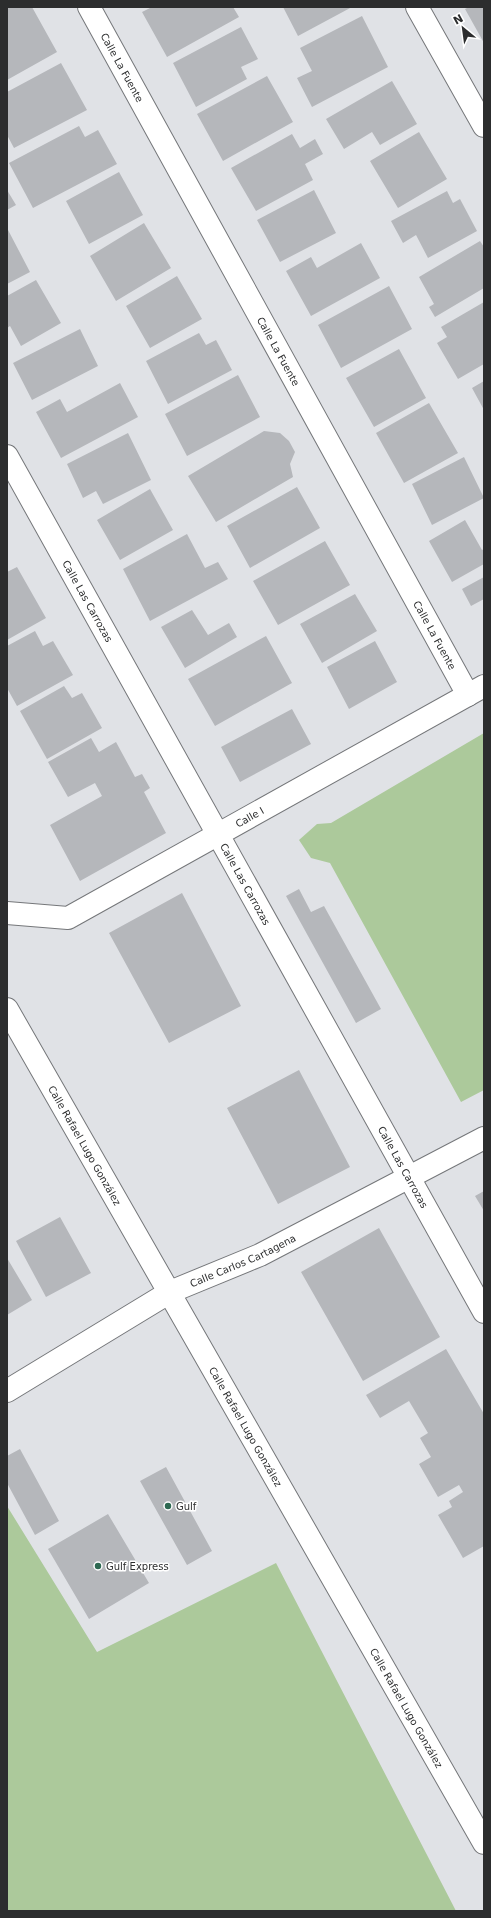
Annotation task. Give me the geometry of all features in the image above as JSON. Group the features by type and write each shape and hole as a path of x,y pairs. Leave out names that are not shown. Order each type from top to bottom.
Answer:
{"street":[{"name":"Calle La Fuente","path":"89,7 476,690"},
{"path":"417,7 484,126"},
{"name":"Calle Las Carrozas","path":"7,456 484,1312"},
{"name":"Calle I","path":"7,913 68,918 218,836 476,690"},
{"name":"Calle Rafael Lugo González","path":"7,1009 484,1843"},
{"name":"Calle Carlos Cartagena","path":"7,1391 170,1292 260,1254 484,1138"}],"green space":[{"path":"484,733 484,1090 461,1102 330,863 311,858 299,840 317,824 331,823"},
{"path":"7,1506 97,1652 276,1563 456,1911 7,1911"}],"building":[{"path":"7,7 32,7 57,52 7,80"},
{"path":"152,7 233,7 239,17 167,57 142,12"},
{"path":"283,7 352,7 298,36"},
{"path":"469,7 484,7 484,43 465,9"},
{"path":"362,16 388,67 312,107 297,78 312,71 300,48"},
{"path":"241,27 258,59 241,67 247,79 196,107 173,63"},
{"path":"61,63 87,110 14,148 7,135 7,92"},
{"path":"267,76 293,122 223,161 197,114"},
{"path":"392,81 417,124 380,145 372,132 344,149 326,119"},
{"path":"79,126 85,137 98,130 117,164 33,208 9,163"},
{"path":"419,132 447,179 398,208 370,161"},
{"path":"292,134 300,148 315,139 323,154 305,164 313,180 256,211 231,168"},
{"path":"119,172 143,215 89,244 66,201"},
{"path":"7,190 16,205 7,210"},
{"path":"314,190 336,233 280,262 257,220"},
{"path":"447,191 453,203 460,199 477,231 428,258 416,235 403,243 391,221"},
{"path":"144,223 171,268 116,301 90,256"},
{"path":"7,228 30,272 7,284"},
{"path":"480,241 484,247 484,288 435,317 429,307 434,304 419,277"},
{"path":"361,243 380,278 311,316 286,271 311,257 317,268"},
{"path":"177,276 202,319 150,348 126,306"},
{"path":"36,280 61,323 21,346 10,326 7,328 7,296"},
{"path":"389,286 412,329 341,368 318,325"},
{"path":"484,302 484,364 458,379 437,343 447,337 441,327"},
{"path":"80,329 98,366 32,400 13,363"},
{"path":"199,333 206,345 216,340 232,370 168,404 146,361"},
{"path":"399,349 426,398 374,427 346,378"},
{"path":"238,375 260,417 187,456 165,414"},
{"path":"484,381 484,410 472,388"},
{"path":"120,383 138,417 61,458 36,412 60,399 67,412"},
{"path":"429,403 458,453 404,483 376,433"},
{"path":"264,431 280,433 289,441 295,452 290,464 293,477 216,522 188,476"},
{"path":"128,433 151,480 103,504 96,491 83,498 67,464"},
{"path":"464,457 484,498 432,525 412,484"},
{"path":"297,487 320,528 250,568 227,526"},
{"path":"150,489 173,530 120,560 97,520"},
{"path":"465,520 482,550 484,549 484,564 452,582 429,541"},
{"path":"187,534 205,568 218,562 228,579 150,621 123,569"},
{"path":"325,541 350,585 278,625 253,581"},
{"path":"17,567 46,618 7,640 7,572"},
{"path":"484,577 484,599 471,606 462,589"},
{"path":"355,594 377,631 322,663 300,624"},
{"path":"192,610 208,635 229,623 237,637 185,668 161,627"},
{"path":"35,631 43,646 53,641 73,675 17,706 7,688 7,646"},
{"path":"266,636 292,683 215,726 188,679"},
{"path":"375,641 397,682 349,709 327,667"},
{"path":"64,686 72,698 82,693 102,728 47,759 20,711"},
{"path":"292,709 311,744 240,782 221,747"},
{"path":"91,738 99,752 116,742 135,777 142,774 150,788 144,792 166,833 80,881 50,825 102,796 95,783 68,797 48,762"},
{"path":"299,889 311,912 324,906 381,1009 356,1023 286,896"},
{"path":"182,893 241,1006 169,1043 109,933"},
{"path":"299,1070 350,1167 278,1204 227,1108"},
{"path":"484,1191 484,1211 475,1196"},
{"path":"60,1217 91,1273 46,1297 16,1241"},
{"path":"379,1228 440,1337 363,1381 301,1272"},
{"path":"7,1258 32,1300 7,1315"},
{"path":"446,1349 484,1414 484,1546 463,1558 438,1515 452,1507 449,1501 463,1492 459,1485 438,1497 419,1464 431,1457 420,1438 428,1433 409,1401 380,1418 366,1395"},
{"path":"20,1449 59,1521 35,1535 7,1483 7,1456"},
{"path":"166,1467 212,1551 187,1565 140,1481"},
{"name":"Gulf Express","path":"108,1514 149,1583 89,1619 48,1549"}],"place":[{"name":"Gulf","path":"168,1506"},
{"name":"Gulf Express","path":"98,1566"}]}
